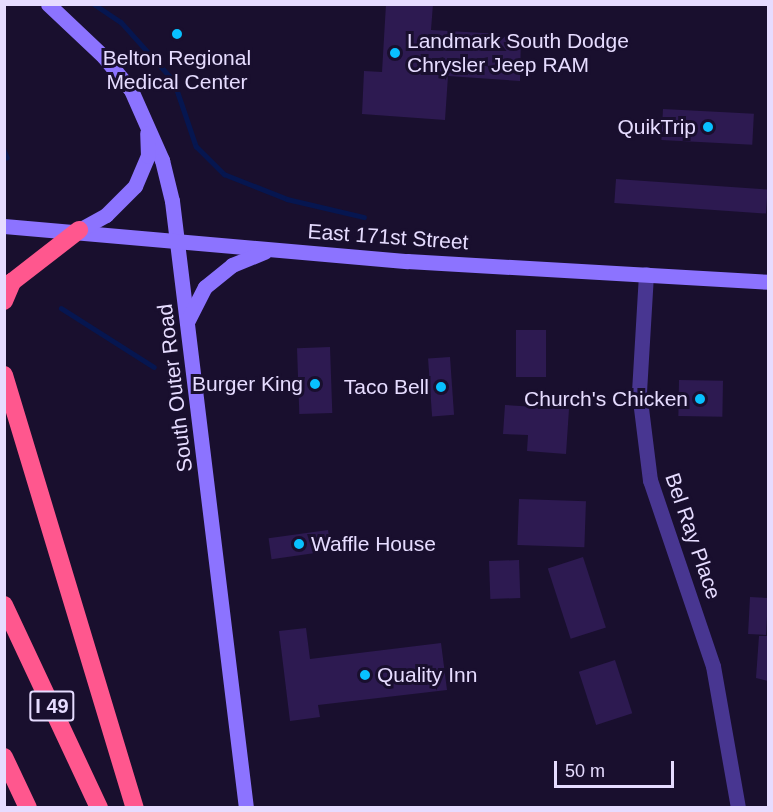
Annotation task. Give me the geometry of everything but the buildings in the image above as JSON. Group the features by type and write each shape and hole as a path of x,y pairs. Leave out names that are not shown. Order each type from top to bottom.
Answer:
{"highway":[{"path":"4,301 12,282 79,230"},
{"path":"4,375 135,807"},
{"name":"I 49","path":"4,605 99,807"},
{"path":"4,757 28,807"}],"main road":[{"name":"South Outer Road","path":"48,4 104,57 131,90 147,121 165,171 179,243 246,807"},
{"path":"79,230 106,215 135,186 148,156 147,121"},
{"name":"East 171st Street","path":"4,226 79,230 179,243 271,250 768,282"},
{"path":"188,320 205,287 232,265 271,250"}],"street":[{"name":"Bel Ray Place","path":"646,274 639,392 650,480 713,666 738,807"}],"waterway":[{"path":"94,4 121,22 174,81 196,146 224,174 287,199 364,217"},
{"path":"4,150 7,157"},
{"path":"61,308 154,367"}],"place":[{"name":"Belton Regional Medical Center","path":"177,34"},
{"name":"Landmark South Dodge Chrysler Jeep RAM","path":"395,53"},
{"name":"QuikTrip","path":"708,127"},
{"name":"Burger King","path":"315,384"},
{"name":"Taco Bell","path":"441,387"},
{"name":"Church's Chicken","path":"700,399"},
{"name":"Waffle House","path":"299,544"},
{"name":"Quality Inn","path":"365,675"}]}
